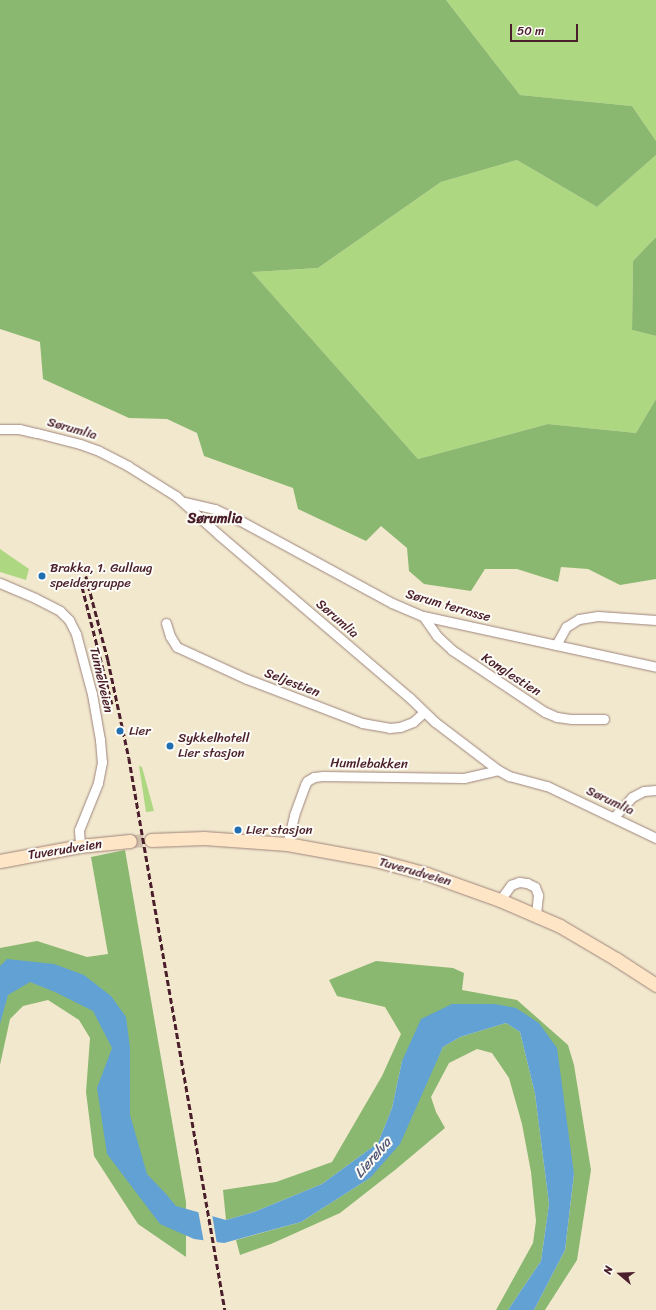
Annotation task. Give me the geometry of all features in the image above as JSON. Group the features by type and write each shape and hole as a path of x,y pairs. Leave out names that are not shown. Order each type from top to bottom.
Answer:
{"main road":[{"name":"Tuverudveien","path":"151,840 204,838 287,844 394,865 444,880 500,900 536,915 588,942 656,985"},
{"name":"Tuverudveien","path":"0,861 80,846 130,841"}],"street":[{"name":"Sørumlia","path":"0,429 19,429 92,448 128,466 182,502 452,736 498,770 509,776 547,786 656,838"},
{"name":"Sørum terrasse","path":"182,502 215,510 239,520 379,596 423,616 656,667"},
{"name":"Tunnelveien","path":"0,583 35,598 60,611 69,620 76,634 94,700 102,762 98,783 79,830 80,846"},
{"name":"Konglestien","path":"423,616 444,644 470,664 545,712 557,717 572,719 604,719"},
{"path":"556,645 566,626 579,619 598,616 656,620"},
{"name":"Seljestien","path":"166,623 170,636 177,647 247,680 362,723 389,728 400,727 413,722 424,712"},
{"name":"Humlebakken","path":"287,844 302,790 307,781 310,779 323,776 464,778 498,770"},
{"path":"614,817 632,797 644,791 656,790"},
{"path":"500,900 511,885 519,882 527,883 534,887 538,895 536,915"}],"green space":[{"path":"0,0 446,0 520,95 632,106 656,141 656,155 597,207 517,160 441,182 318,268 252,272 418,459 548,424 636,433 656,399 656,579 620,585 588,569 561,567 558,582 517,569 485,569 471,591 424,584 409,571 407,548 381,526 366,541 298,509 293,488 204,456 197,433 167,419 129,418 43,379 40,342 0,329"},
{"path":"446,0 656,0 656,141 632,106 520,95"},
{"path":"656,155 656,237 633,261 632,330 656,336 656,399 636,433 548,424 418,459 252,272 318,268 441,182 517,160 597,207"},
{"path":"656,237 656,336 632,330 633,261"},
{"path":"0,549 29,569 26,580 0,572"},
{"path":"139,766 142,767 154,811 146,812"},
{"path":"125,850 186,1202 186,1257 138,1224 94,1156 86,1092 90,1038 79,1020 48,1000 23,1006 10,1019 0,1065 0,948 37,941 87,957 108,954 91,857"},
{"path":"376,961 453,968 464,973 462,990 517,1000 568,1045 574,1065 591,1170 577,1260 545,1310 534,1310 565,1250 574,1174 516,1008 402,1061 392,1108 378,1143 322,1184 254,1212 226,1220 223,1190 276,1182 332,1162 382,1076 401,1034 385,1007 337,996 329,980"},
{"path":"506,1023 520,1032 535,1094 549,1204 541,1261 508,1310 496,1310 533,1243 536,1221 531,1172 522,1124 509,1078 492,1053 477,1049 449,1063 431,1097 436,1112 445,1128 340,1213 271,1244 240,1255 236,1240 301,1222 370,1178 431,1072 443,1047 460,1037"}],"water":[{"name":"Lierelva","path":"7,959 54,964 84,975 111,996 126,1017 130,1048 130,1115 147,1174 176,1206 226,1220 254,1212 322,1184 378,1143 392,1108 402,1061 421,1019 452,1004 495,1004 516,1008 539,1023 557,1048 574,1174 565,1250 534,1310 508,1310 541,1261 549,1204 535,1094 520,1032 506,1023 460,1037 443,1047 400,1144 370,1178 301,1222 224,1243 194,1239 160,1224 107,1154 97,1088 112,1048 93,1011 55,992 30,982 8,995 0,1024 0,966"}],"pier":[{"path":"198,1210 212,1214 217,1244 204,1243"}],"tunnel":[{"path":"130,841 151,840"}],"railway":[{"path":"86,576 108,660 129,758 225,1310"},
{"path":"80,578 112,704"}],"place":[{"name":"Brakka, 1. Gullaug speidergruppe","path":"42,576"},
{"name":"Lier","path":"120,731"},
{"name":"Sykkelhotell Lier stasjon","path":"170,746"},
{"name":"Lier stasjon","path":"238,830"}],"district":[{"name":"Sørumlia","path":"215,519"}]}
